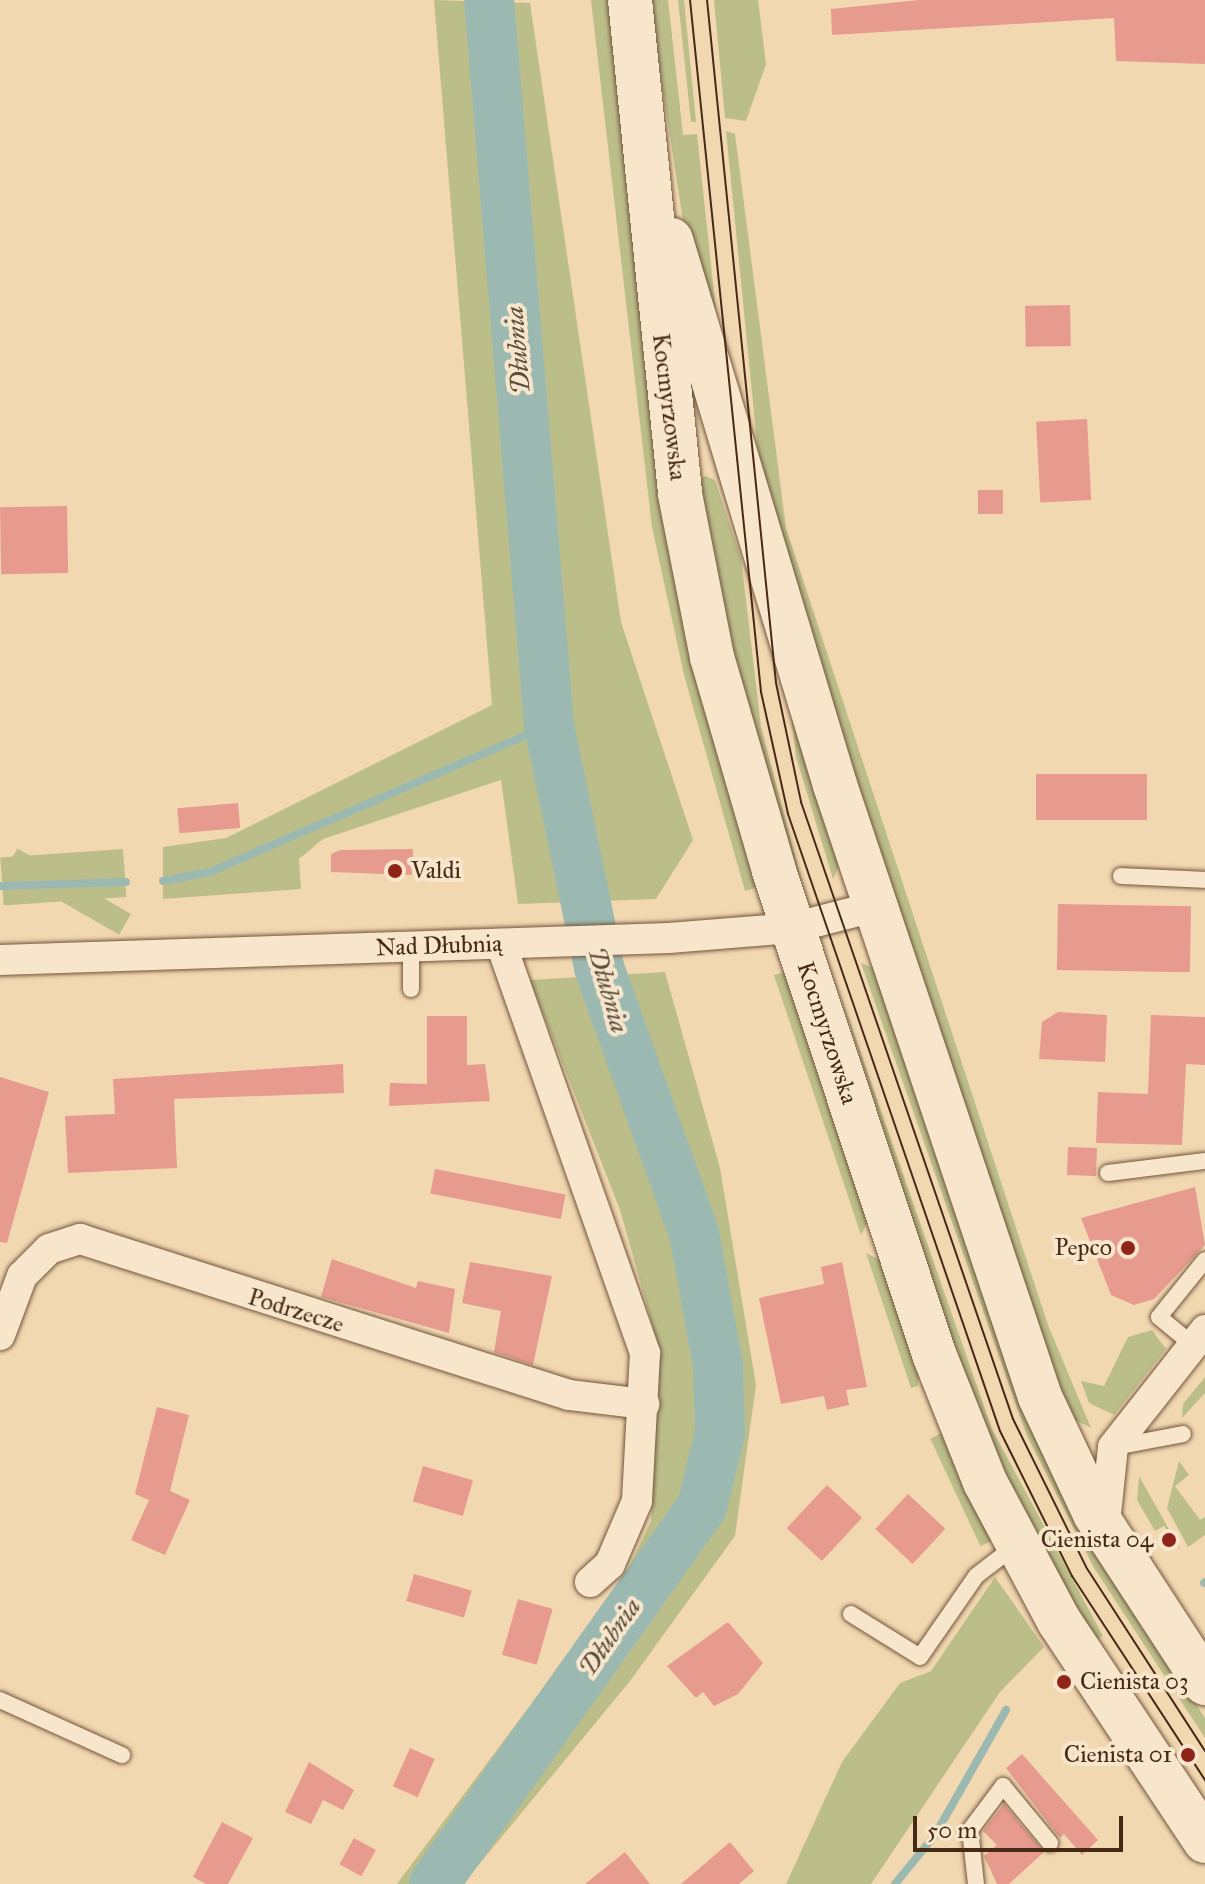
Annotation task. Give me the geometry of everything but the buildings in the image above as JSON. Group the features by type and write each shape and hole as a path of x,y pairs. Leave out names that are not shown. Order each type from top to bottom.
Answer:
{"main road":[{"name":"Kocmyrzowska","path":"630,0 648,158 660,344 688,544 725,706 792,928 934,1354 1015,1546 1205,1841"},
{"name":"Kocmyrzowska","path":"648,158 699,351 874,907 1048,1418 1108,1537 1198,1660"}],"street":[{"name":"Nad Dłubnią","path":"0,960 669,938 792,928 874,907"},
{"path":"514,943 631,1296 645,1353 637,1501 610,1564 590,1582"},
{"name":"Podrzecze","path":"0,1335 22,1276 49,1249 80,1239 569,1395 644,1404"},
{"path":"1108,1537 1103,1502 1113,1447 1199,1337"},
{"path":"1048,1418 1113,1447"}],"lane":[{"path":"1121,876 1205,880"},
{"path":"411,947 411,989"},
{"path":"1108,1173 1205,1161"},
{"path":"1199,1337 1159,1317 1205,1260"},
{"path":"1113,1447 1183,1434"},
{"path":"851,1614 920,1657 976,1576 1015,1546"},
{"path":"0,1700 122,1755"},
{"path":"976,1884 970,1830 1003,1786 1050,1843"}],"green space":[{"path":"434,0 530,3 621,622 693,840 656,899 518,904 501,780 323,839 299,859 301,889 163,899 163,847 226,838 492,705"},
{"path":"591,0 609,0 758,887 745,891 684,675 652,527"},
{"path":"649,0 668,0 683,135 697,134 725,395 689,260"},
{"path":"678,0 684,0 696,122 691,122"},
{"path":"714,0 758,0 766,64 746,121 725,118"},
{"path":"726,131 735,134 786,528 1048,1325 1091,1428 1067,1416 765,523"},
{"path":"706,476 715,480 741,558 761,727 802,882 749,731 699,479"},
{"path":"790,705 839,866 833,879 796,757"},
{"path":"18,849 131,914 119,935 6,869"},
{"path":"123,849 126,897 4,905 0,858"},
{"path":"861,963 875,968 1122,1590 1205,1718 1205,1738 1094,1568 1027,1436"},
{"path":"665,972 720,1168 756,1385 735,1536 630,1681 463,1884 397,1884 622,1582 651,1521 659,1348 620,1210 530,980"},
{"path":"785,972 869,1219 861,1235 774,975"},
{"path":"834,976 992,1429 1103,1636 1093,1642 987,1447"},
{"path":"866,1253 884,1262 919,1370 918,1386 911,1388"},
{"path":"1152,1330 1166,1349 1114,1415 1089,1403 1081,1381 1104,1386 1128,1337"},
{"path":"1205,1377 1205,1393 1182,1418 1183,1404"},
{"path":"942,1433 992,1541 981,1546 930,1438"},
{"path":"1179,1461 1189,1475 1175,1486 1200,1520 1205,1517 1205,1535 1188,1547 1167,1508"},
{"path":"1139,1476 1180,1549 1164,1526 1155,1531 1137,1500"},
{"path":"995,1577 1044,1647 1000,1692 871,1884 786,1884 842,1762 900,1683 931,1671"}],"waterway":[{"name":"Dłubnia","path":"434,1884 702,1507 720,1433 718,1365 694,1233 599,967 549,725 489,0"},
{"path":"163,881 210,872 549,725"},
{"path":"0,886 126,882"},
{"path":"895,1884 935,1835 1006,1710"}],"tram line":[{"path":"690,0 761,692 788,814 1000,1431 1072,1576 1205,1780"},
{"path":"707,0 776,683 801,802 1013,1419 1086,1567 1205,1751"}],"place":[{"name":"Valdi","path":"395,871"},
{"name":"Pepco","path":"1128,1248"},
{"name":"Cienista 04","path":"1169,1540"},
{"name":"Cienista 03","path":"1064,1682"},
{"name":"Cienista 01","path":"1188,1755"}]}
